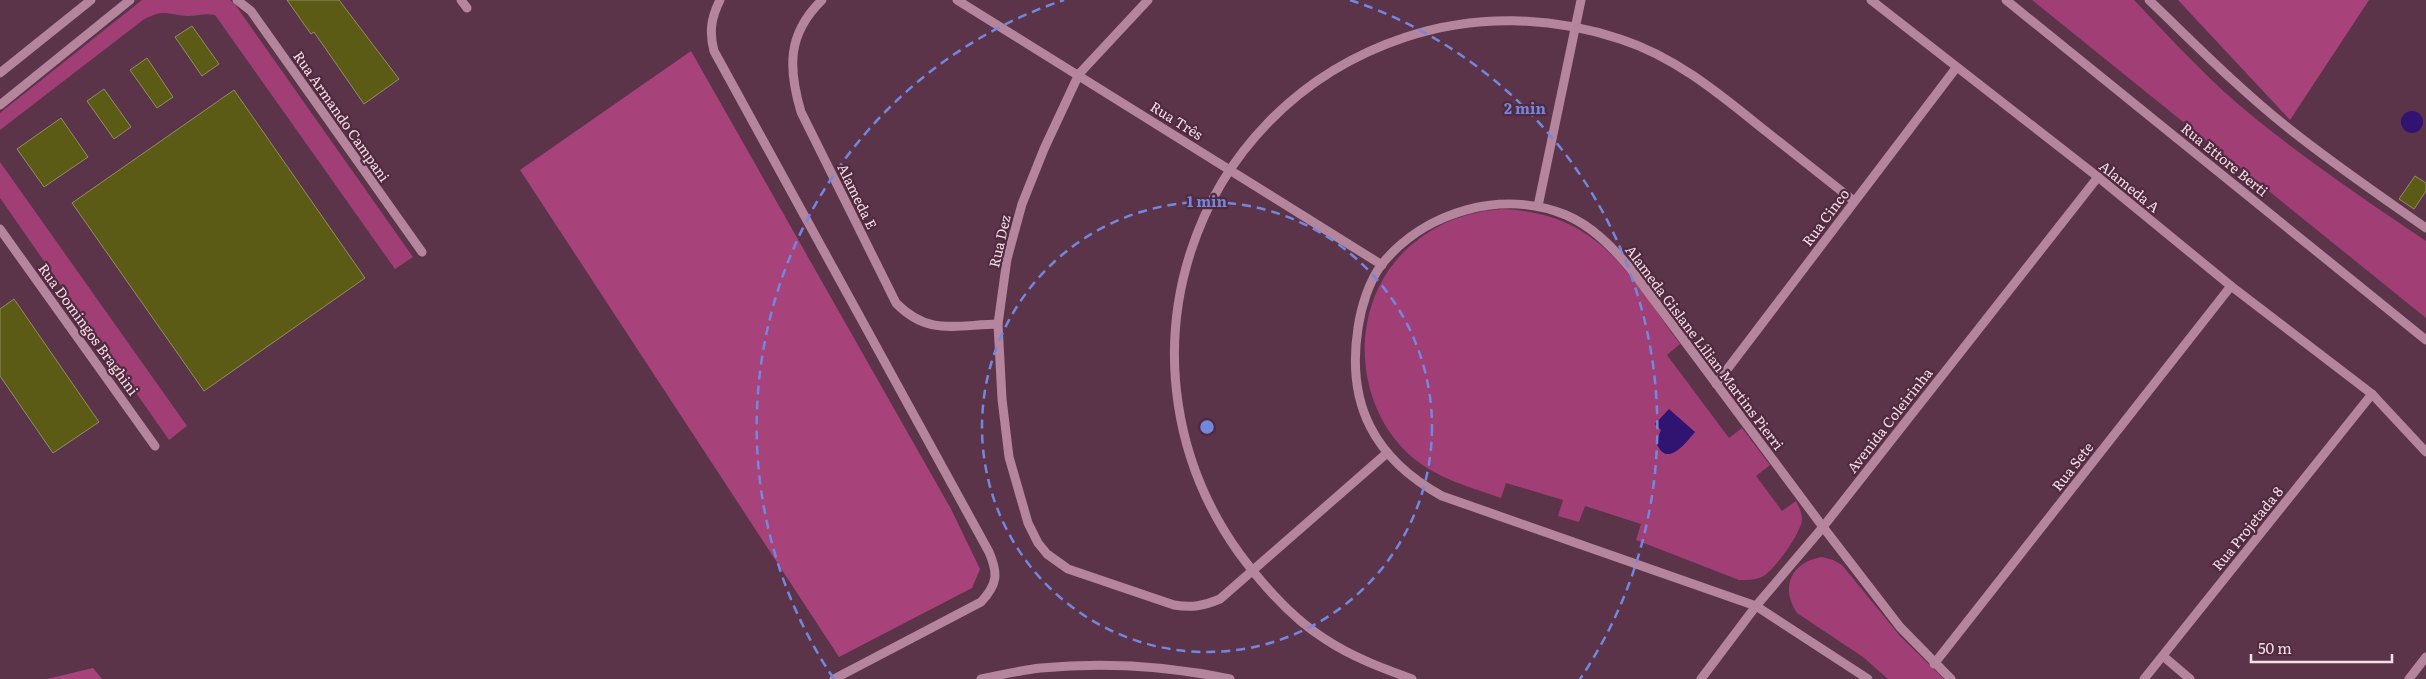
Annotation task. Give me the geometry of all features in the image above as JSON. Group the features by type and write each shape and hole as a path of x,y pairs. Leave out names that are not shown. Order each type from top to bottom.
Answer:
{"street":[{"path":"0,73 91,0"},
{"path":"0,105 130,0"},
{"name":"Rua Armando Campani","path":"237,0 250,11 422,252"},
{"path":"720,0 711,17 711,40 714,51 989,552 996,568 995,581 990,593 981,602 834,679"},
{"name":"Alameda E","path":"822,0 809,13 795,40 791,64 793,87 801,112 896,303 908,315 932,326 998,324"},
{"name":"Rua Três","path":"957,0 1079,74 1382,265"},
{"name":"Rua Dez","path":"1148,0 1079,74 1044,149 1022,204 1007,259 998,324 1002,398 1009,457 1028,523 1038,543 1047,554 1068,569 1174,605 1190,608 1205,606 1220,599 1387,453"},
{"path":"1538,206 1581,0"},
{"name":"Alameda A","path":"1871,0 2098,177 2231,286 2372,394 2426,452"},
{"name":"Rua Ettore Berti","path":"2006,0 2426,340"},
{"path":"2149,0 2212,62 2285,125 2337,166 2426,228"},
{"path":"1412,679 1365,661 1323,638 1272,594 1252,571 1221,527 1197,479 1181,427 1174,374 1175,320 1185,267 1204,216 1230,169 1261,130 1297,96 1337,68 1382,45 1429,30 1478,22 1527,20 1576,26 1623,40 1668,59 1709,85 1854,201"},
{"name":"Rua Cinco","path":"1716,384 1956,68"},
{"name":"Avenida Coleirinha","path":"1702,679 1756,606 1823,527 2098,177"},
{"name":"Alameda Gislane Lílian Martins Pierri","path":"1868,679 1756,606 1442,496 1420,484 1399,467 1370,430 1355,377 1355,349 1360,317 1369,290 1382,265 1413,235 1440,218 1471,208 1508,204 1538,206 1568,216 1591,230 1612,247 1900,627 1934,664 1951,679"},
{"name":"Rua Domingos Braghini","path":"0,228 155,446"},
{"name":"Rua Sete","path":"1934,664 2231,286"},
{"name":"Rua Projetada 8","path":"2144,679 2372,394"},
{"path":"2163,656 2190,679"},
{"path":"2409,679 2426,657"},
{"path":"981,679 1040,668 1117,665 1190,670 1230,679"}],"shaded area":[{"path":"142,0 230,0 234,3 413,257 395,269 215,15 188,16 161,13 150,16 0,130 0,113"},
{"path":"2032,0 2134,0 2208,77 2240,106 2340,182 2426,241 2426,318"},
{"path":"2178,0 2369,0 2290,120"},
{"path":"691,51 951,509 980,569 972,588 839,657 520,170"},
{"path":"2412,111 2420,114 2423,122 2420,130 2412,133 2404,130 2401,122 2404,114"},
{"path":"0,162 187,426 169,440 0,198"},
{"path":"1502,209 1536,213 1564,222 1588,235 1608,252 1627,272 1680,344 1667,355 1729,438 1742,428 1770,465 1756,476 1782,511 1796,501 1801,512 1801,525 1793,541 1780,559 1762,577 1739,580 1636,540 1641,524 1585,506 1579,522 1558,516 1563,500 1506,483 1501,498 1466,486 1443,477 1422,465 1391,434 1376,408 1368,379 1365,349 1368,319 1377,290 1393,264 1415,242 1435,228 1467,215"},
{"path":"1669,409 1695,432 1681,448 1670,454 1665,454 1660,450 1656,442 1661,430 1655,424"},
{"path":"1822,557 1842,565 1900,636 1944,679 1888,679 1863,657 1797,613 1789,594 1789,585 1792,577 1803,564"},
{"path":"93,668 102,679 47,679"}],"building":[{"path":"287,0 339,0 399,79 364,104 314,32 311,34"},
{"path":"192,26 219,64 202,76 175,37"},
{"path":"147,58 173,97 157,108 130,70"},
{"path":"104,89 131,127 114,139 87,101"},
{"path":"234,90 365,278 204,391 72,203"},
{"path":"61,118 88,157 44,187 17,149"},
{"path":"2415,176 2426,183 2426,191 2414,209 2399,199"},
{"path":"14,299 99,422 53,453 0,376 0,309"}]}
